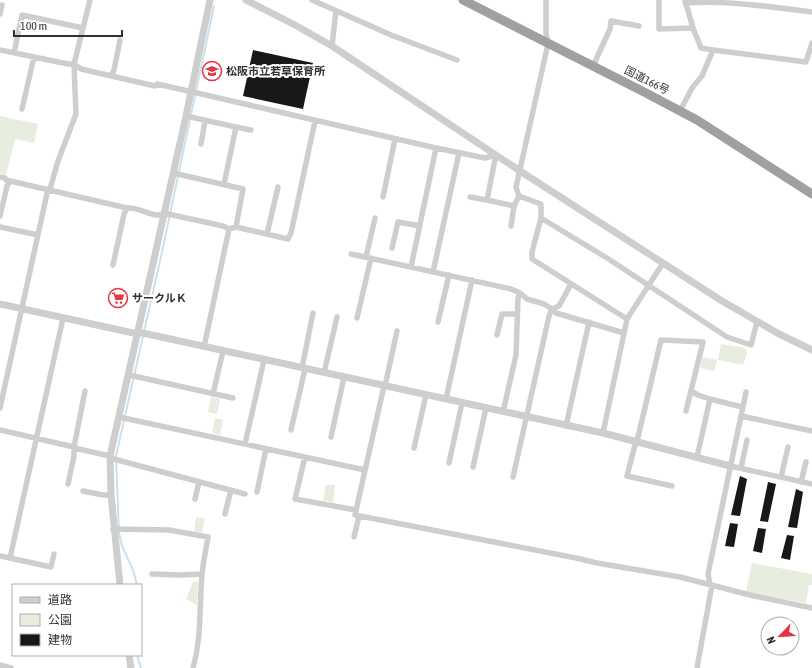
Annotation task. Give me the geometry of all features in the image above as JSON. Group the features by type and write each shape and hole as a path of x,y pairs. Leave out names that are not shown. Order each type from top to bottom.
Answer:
{"highway":[{"name":"国道166号","path":"463,0 680,111 736,144 812,194"}],"street":[{"path":"0,408 49,189 76,114 74,64 90,0"},
{"path":"120,584 117,529 111,495 113,458 168,214 174,173 189,117 210,0"},
{"path":"246,0 332,46 520,171 663,263 757,322 812,350"},
{"path":"312,0 391,35 457,60"},
{"path":"511,226 514,206 519,196 516,187 548,44 546,33 546,0"},
{"path":"659,0 659,29 693,28"},
{"path":"812,12 740,2 685,2 701,48 806,62 812,43"},
{"path":"0,14 2,5"},
{"path":"332,46 336,11"},
{"path":"14,53 22,15 83,28"},
{"path":"594,66 610,29 611,22 639,26"},
{"path":"111,76 114,70 120,40"},
{"path":"0,50 74,64 81,69 111,76 155,86 157,84 194,92 459,153 485,158 496,155"},
{"path":"680,111 692,88 702,76 713,50"},
{"path":"22,109 34,57"},
{"path":"189,117 251,130"},
{"path":"201,144 205,121"},
{"path":"0,177 10,181 128,208 134,208 144,212 159,215 168,214 223,226 229,229 236,227 288,239 291,233 315,121"},
{"path":"224,184 236,127"},
{"path":"383,197 395,139"},
{"path":"411,267 436,148"},
{"path":"433,272 459,153"},
{"path":"487,200 496,155"},
{"path":"174,173 243,189 236,227"},
{"path":"0,216 7,186 10,181"},
{"path":"267,234 278,187"},
{"path":"519,196 541,204 541,218 532,252 532,259 627,319"},
{"path":"470,197 514,206"},
{"path":"113,265 124,214 128,208"},
{"path":"358,318 375,218"},
{"path":"541,218 607,258 727,337 751,345 757,322"},
{"path":"392,248 398,222 420,226"},
{"path":"0,227 38,236"},
{"path":"204,347 229,229"},
{"path":"351,254 511,289 520,293 527,299 544,304 556,313 624,333"},
{"path":"603,433 627,319 663,263"},
{"path":"438,322 449,275"},
{"path":"446,399 472,280"},
{"path":"513,477 549,316 552,309 559,306 571,284"},
{"path":"503,412 516,355 518,298 520,293"},
{"path":"0,304 603,433 730,466 812,484"},
{"path":"291,430 313,313"},
{"path":"497,335 502,314 517,314"},
{"path":"324,373 337,317"},
{"path":"10,558 62,318"},
{"path":"566,426 589,322"},
{"path":"397,331 356,515 568,556 597,563 680,577 750,595 812,608"},
{"path":"672,486 627,476 661,340 703,342 686,411"},
{"path":"213,394 223,351"},
{"path":"245,444 264,360"},
{"path":"132,376 233,398"},
{"path":"331,437 344,377"},
{"path":"68,484 85,391"},
{"path":"691,391 710,399 742,406"},
{"path":"697,668 711,585 708,574 746,392"},
{"path":"414,448 426,395"},
{"path":"696,457 710,399"},
{"path":"449,463 462,402"},
{"path":"473,467 486,408"},
{"path":"741,416 812,431"},
{"path":"123,417 365,470"},
{"path":"0,430 113,458 244,494"},
{"path":"741,468 747,440"},
{"path":"782,477 788,447"},
{"path":"257,492 266,449"},
{"path":"305,457 295,499 356,510"},
{"path":"801,482 806,462"},
{"path":"195,499 199,482"},
{"path":"225,514 231,490"},
{"path":"83,491 102,495 111,495"},
{"path":"354,537 359,516"},
{"path":"117,529 169,530 208,537 202,574 200,636 193,668"},
{"path":"0,556 51,567 54,554"},
{"path":"152,574 202,574"},
{"path":"129,656 130,668"},
{"path":"0,665 11,668"}],"green space":[{"path":"0,116 38,124 34,143 15,139 6,175 0,173"},
{"path":"721,344 745,348 747,353 743,365 718,360"},
{"path":"702,357 717,360 714,371 701,368"},
{"path":"211,397 220,399 217,414 208,412"},
{"path":"215,418 223,420 220,435 212,433"},
{"path":"326,485 335,485 333,503 323,500"},
{"path":"196,517 205,518 202,533 194,531"},
{"path":"752,563 812,574 812,585 809,585 806,603 746,592"},
{"path":"198,581 197,605 186,599 193,582"}],"building":[{"path":"253,50 313,63 303,109 243,96"},
{"path":"740,476 747,479 740,516 731,515"},
{"path":"768,482 776,484 768,522 760,521"},
{"path":"796,489 803,492 797,528 788,527"},
{"path":"730,523 738,524 734,547 725,546"},
{"path":"758,528 766,529 762,553 753,551"},
{"path":"787,535 794,536 790,560 781,558"}],"waterway":[{"path":"137,584 133,570 122,546 119,533 116,456 162,252 214,6"},
{"path":"137,656 141,668"}],"place":[{"name":"松阪市立若草保育所","path":"212,71"},
{"name":"サークルＫ","path":"118,298"}]}
